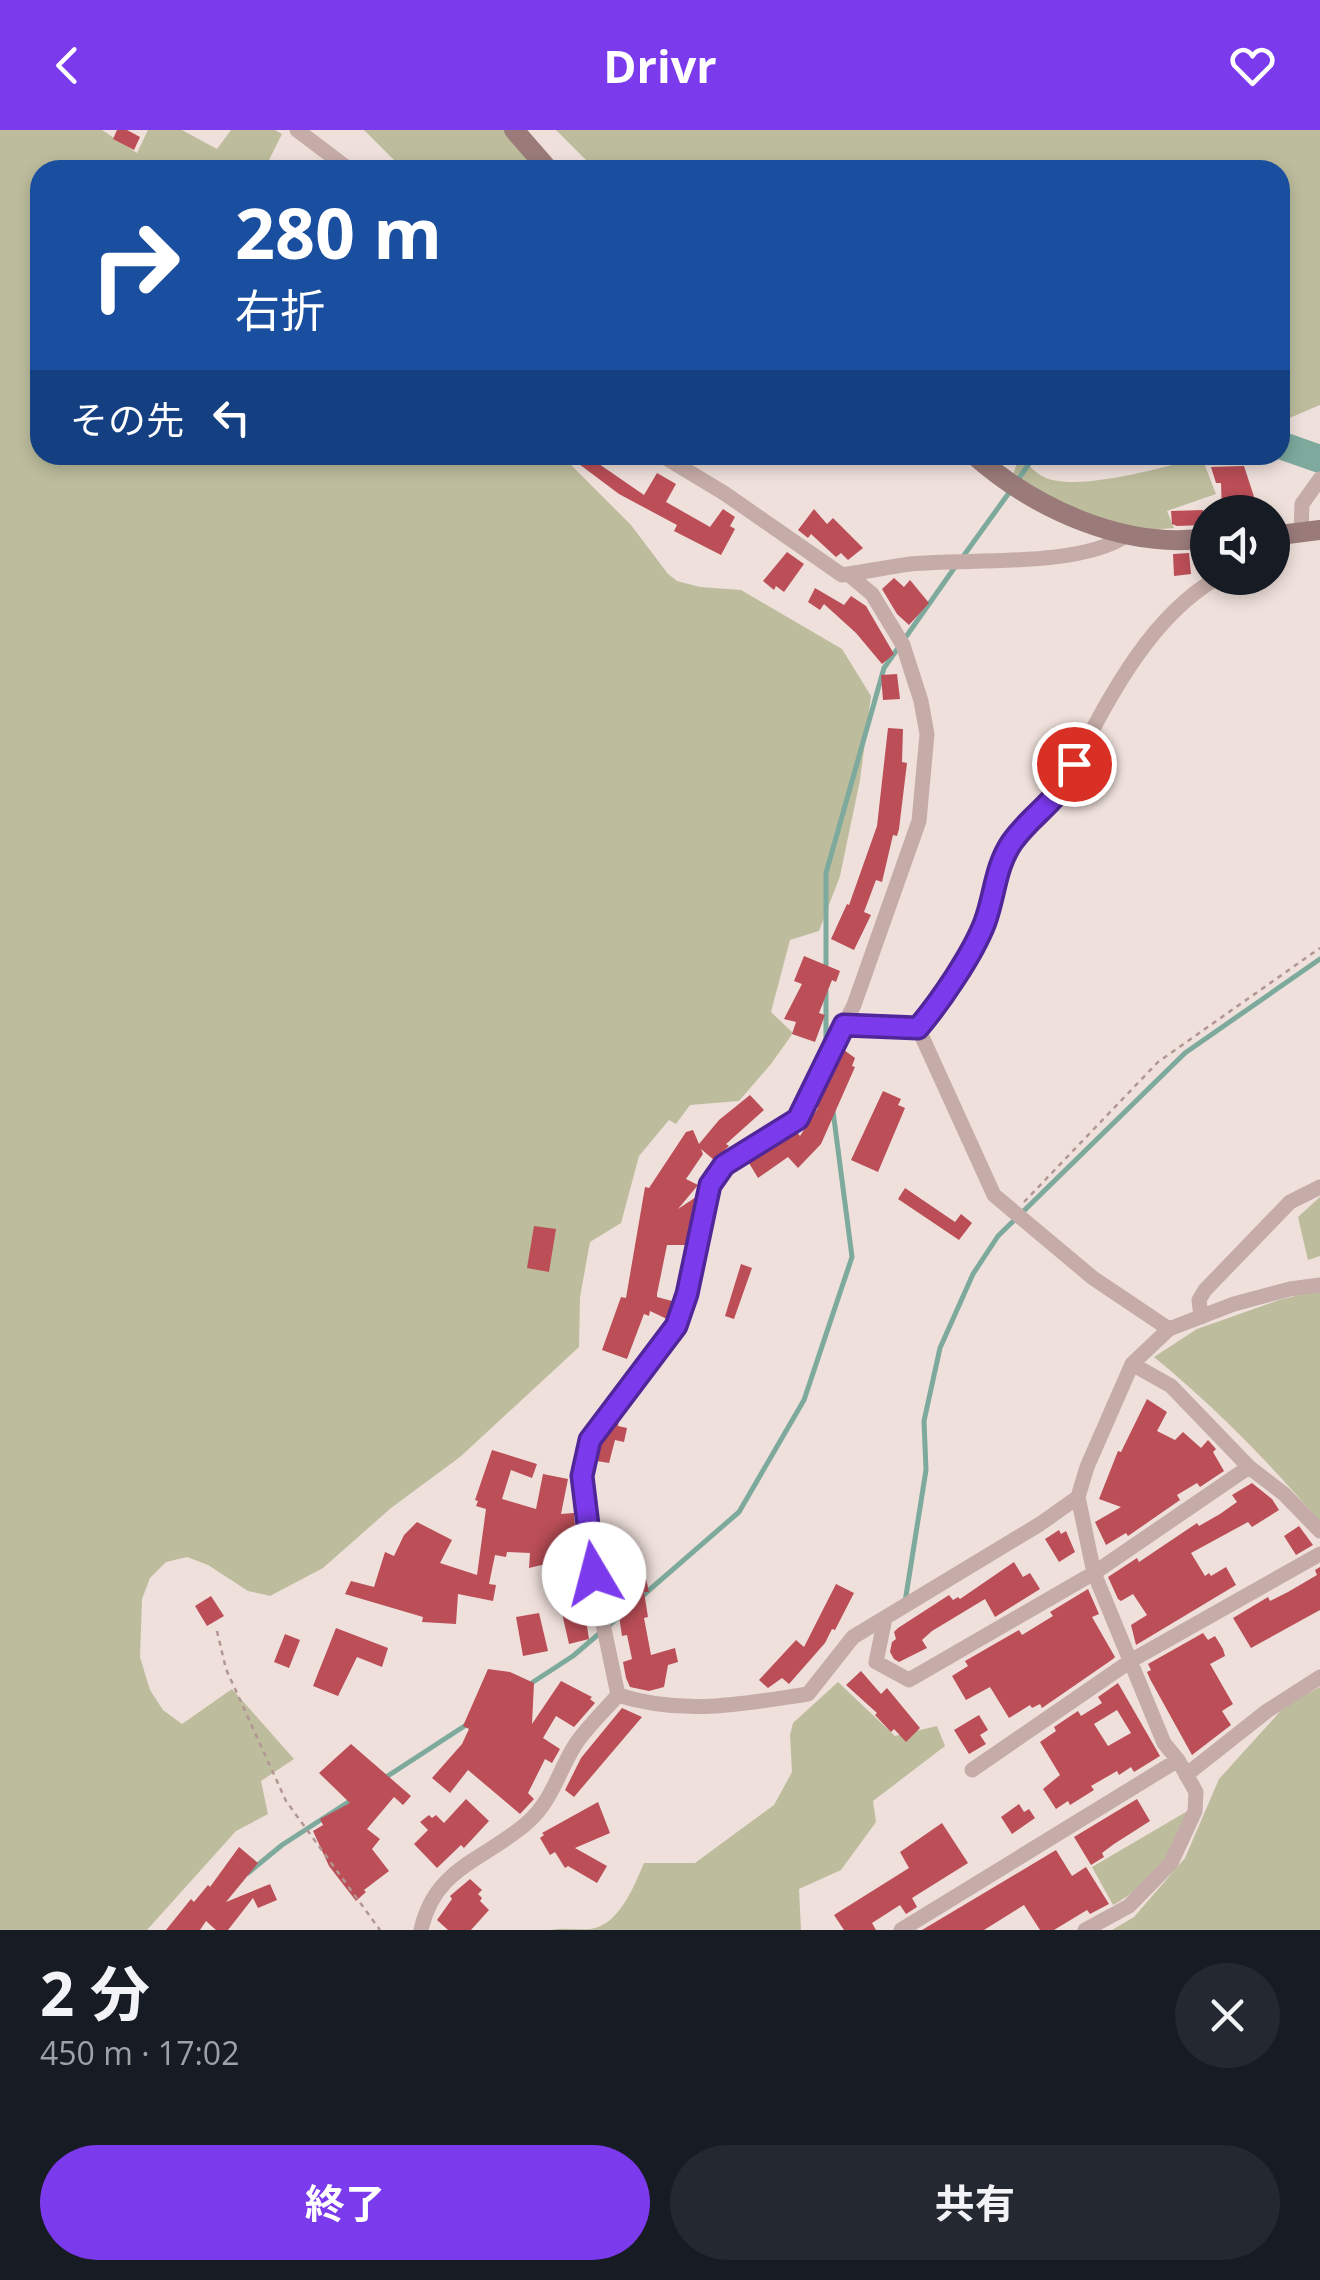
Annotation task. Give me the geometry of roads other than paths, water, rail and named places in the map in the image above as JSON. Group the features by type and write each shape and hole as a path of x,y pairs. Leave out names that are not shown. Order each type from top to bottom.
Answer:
{"street":[{"path":"296,130 336,160"},
{"path":"514,130 540,160"},
{"path":"678,465 842,575 910,564 1044,558 1107,548 1126,536"},
{"path":"987,465 1029,496 1091,525 1126,536 1190,539"},
{"path":"1290,536 1302,504 1320,478"},
{"path":"618,1695 598,1600 582,1476 590,1440 676,1326 687,1294 710,1185 724,1165 798,1119 844,1025 889,913 920,821 927,734 921,700 903,645 872,594 848,574"},
{"path":"918,1028 936,1006 984,924 995,878 1011,844 1065,788 1112,695 1149,638 1194,595"},
{"path":"844,1025 918,1028"},
{"path":"918,1028 994,1195 1093,1278 1169,1329"},
{"path":"1201,1317 1199,1300 1204,1290 1290,1202 1320,1186"},
{"path":"1086,1930 1130,1906 1172,1863 1196,1811 1196,1792 1164,1743 1094,1573 1078,1497 1099,1437 1132,1364 1169,1329 1252,1299 1320,1286"},
{"path":"1132,1364 1171,1386 1249,1467 1284,1494 1320,1531"},
{"path":"884,1618 876,1662 909,1680 1094,1573 1249,1467"},
{"path":"618,1695 670,1708 692,1709 808,1694 854,1638 1078,1497"},
{"path":"972,1770 1132,1660 1320,1554"},
{"path":"901,1930 1182,1767 1320,1677"},
{"path":"422,1930 425,1914 440,1886 462,1865 528,1823 546,1804 577,1743 618,1695"}],"waterway":[{"path":"1290,448 1320,459"},
{"path":"1017,481 1028,465"},
{"path":"962,558 1011,490"},
{"path":"826,970 826,873 884,668 955,567"},
{"path":"905,1602 926,1470 924,1421 940,1348 973,1274 998,1236 1185,1053 1320,959"},
{"path":"826,991 826,1050"},
{"path":"640,1598 739,1512 804,1400 852,1257 833,1111"},
{"path":"530,1684 573,1656 621,1615"},
{"path":"383,1779 466,1725"},
{"path":"248,1873 282,1845 353,1799"}]}
